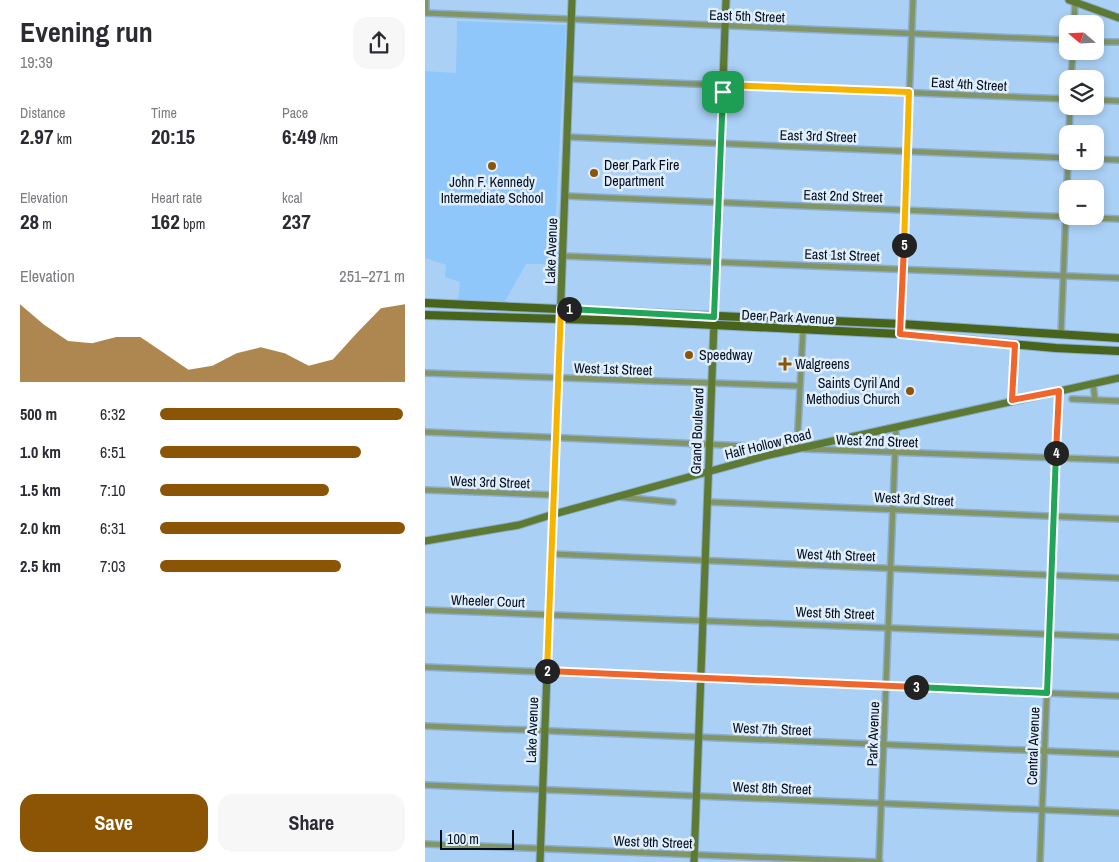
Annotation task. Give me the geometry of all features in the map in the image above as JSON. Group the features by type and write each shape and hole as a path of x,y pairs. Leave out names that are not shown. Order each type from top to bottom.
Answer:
{"main road":[{"name":"Deer Park Avenue","path":"425,304 561,308 714,317 901,324 1119,338"},
{"name":"Deer Park Avenue","path":"425,314 900,334 1015,345 1119,351"}],"street":[{"path":"425,13 426,0"},
{"name":"Lake Avenue","path":"540,862 572,0"},
{"name":"Grand Boulevard","path":"695,858 726,0"},
{"path":"900,334 913,0"},
{"path":"1073,15 1072,1 1118,16"},
{"name":"East 5th Street","path":"425,13 1059,40"},
{"path":"1104,42 1119,42"},
{"name":"East 4th Street","path":"569,79 1059,99"},
{"path":"1104,100 1119,101"},
{"name":"East 3rd Street","path":"567,137 908,151 1059,159"},
{"path":"1104,159 1119,160"},
{"name":"East 2nd Street","path":"565,196 1059,217"},
{"name":"East 2nd Street","path":"1104,218 1119,219"},
{"path":"1061,334 1066,225"},
{"name":"East 1st Street","path":"563,256 1119,278"},
{"path":"797,448 803,330"},
{"path":"1012,400 1015,345"},
{"name":"West 1st Street","path":"425,373 799,386"},
{"name":"Half Hollow Road","path":"425,541 519,525 797,448 1119,378"},
{"path":"1093,383 1095,400"},
{"name":"Central Avenue","path":"1040,862 1059,391"},
{"path":"1072,399 1119,401"},
{"name":"Park Avenue","path":"879,862 896,428"},
{"name":"West 2nd Street","path":"425,432 709,443 895,453 1119,460"},
{"name":"West 3rd Street","path":"425,490 554,495"},
{"path":"616,497 673,502"},
{"name":"West 3rd Street","path":"707,502 1119,519"},
{"name":"West 4th Street","path":"552,554 1119,578"},
{"name":"Wheeler Court","path":"425,610 549,614"},
{"name":"West 5th Street","path":"549,614 1119,637"},
{"path":"425,667 1119,696"},
{"name":"West 7th Street","path":"425,726 1119,754"},
{"name":"West 8th Street","path":"425,785 1119,813"},
{"name":"West 9th Street","path":"425,844 695,858 879,862"}],"shaded area":[{"name":"John F. Kennedy Intermediate School","path":"457,21 566,25 553,264 526,264 505,301 458,300 460,282 445,277 446,265 425,258 425,71 456,73"}],"place":[{"name":"John F. Kennedy Intermediate School","path":"492,166"},
{"name":"Deer Park Fire Department","path":"594,173"},
{"name":"Speedway","path":"689,355"},
{"name":"Walgreens","path":"785,364"},
{"name":"Saints Cyril And Methodius Church","path":"910,391"}],"route":[{"path":"723,85 909,92 900,334 1015,345 1012,400 1059,391 1047,693 547,672 561,308 714,317 723,92 723,85"}]}
